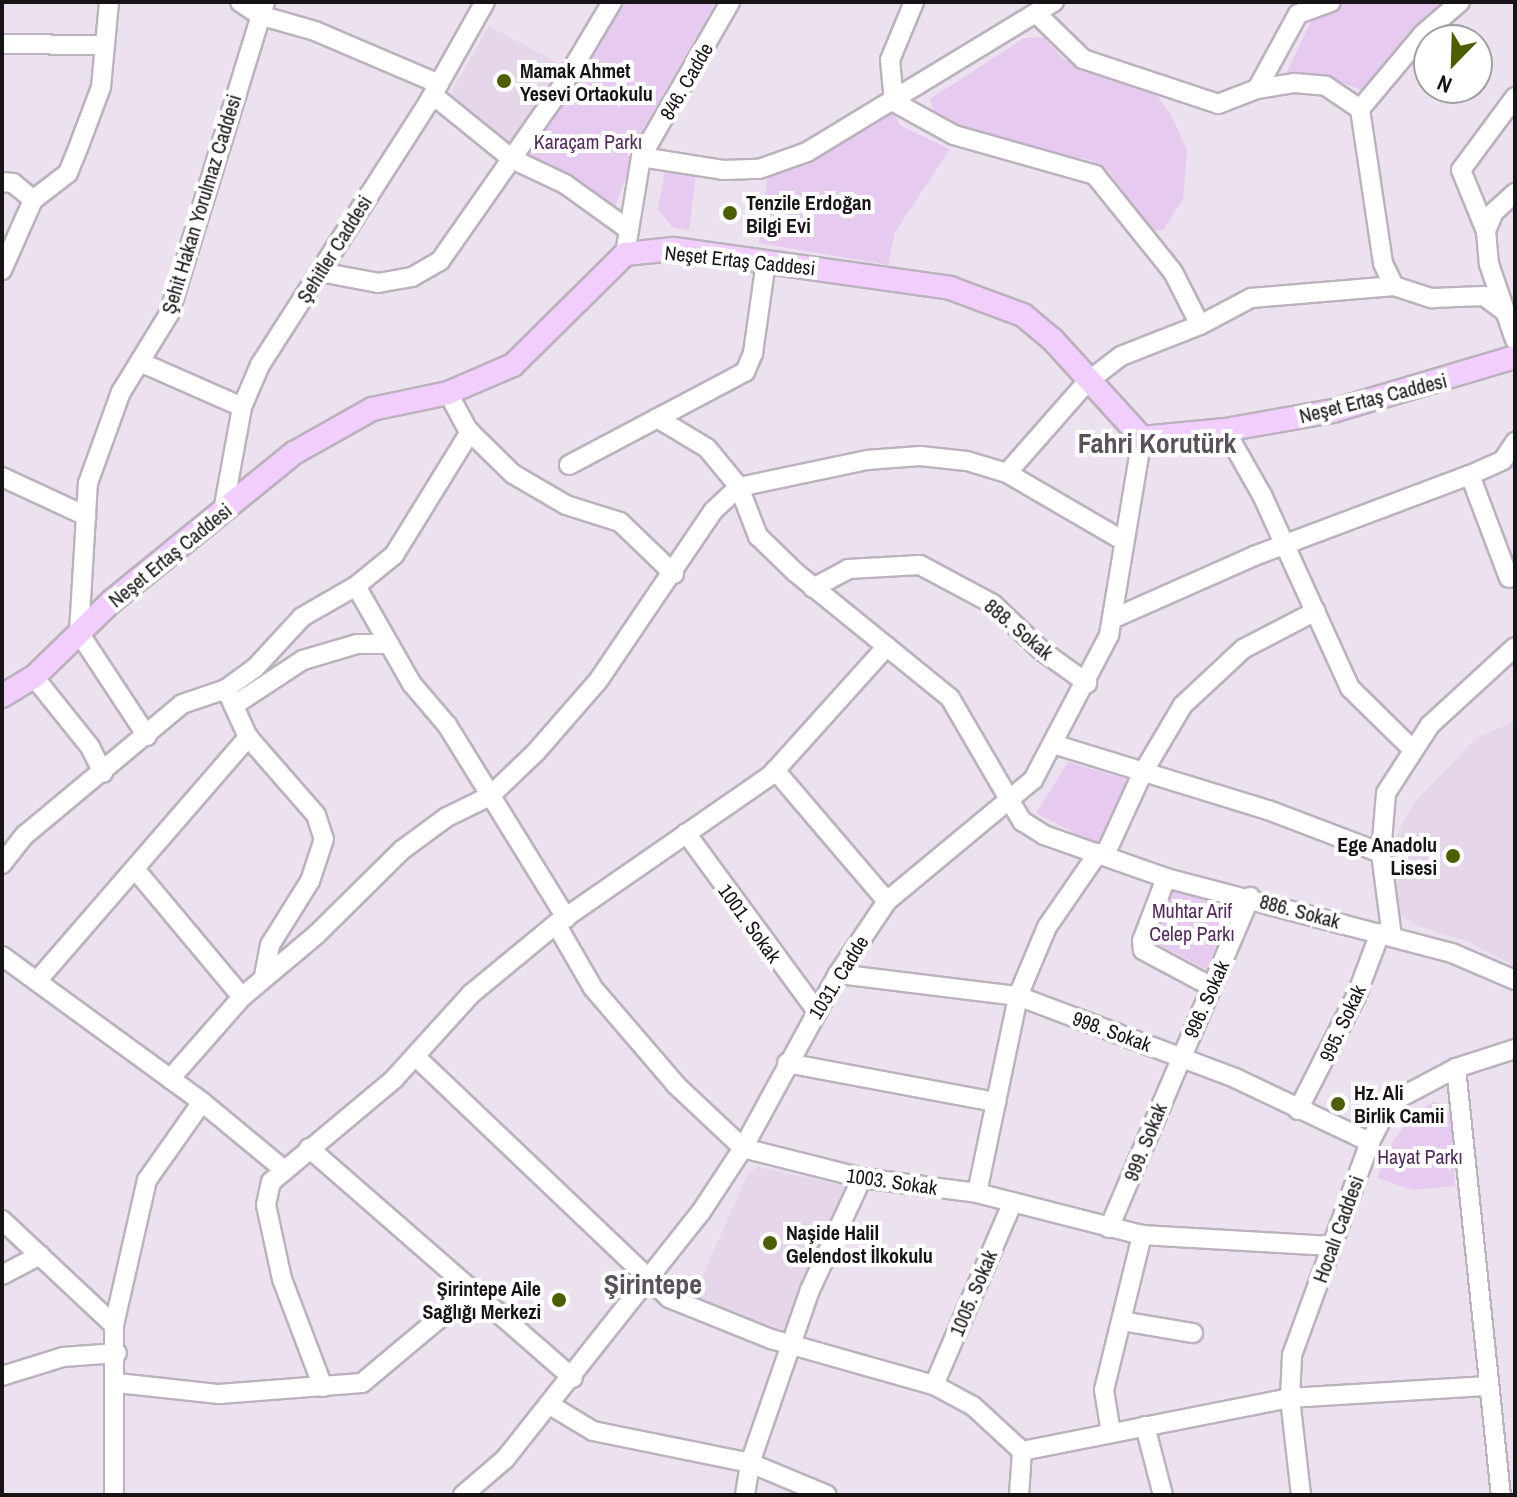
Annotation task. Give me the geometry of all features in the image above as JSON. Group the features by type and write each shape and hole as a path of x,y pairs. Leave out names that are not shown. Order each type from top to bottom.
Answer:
{"main road":[{"name":"Neşet Ertaş Caddesi","path":"2,696 34,677 79,633 294,453 372,409 448,393 513,365 625,254 674,249 950,288 1023,315 1052,339 1087,382 1142,438 1225,430 1333,411 1515,357"}],"street":[{"path":"90,2 104,22"},
{"path":"2,270 33,200 68,173 101,87 104,22 109,2"},
{"path":"240,2 315,31 436,89 512,159 565,184 629,230"},
{"name":"Şehitler Caddesi","path":"223,511 242,407 260,365 436,89 485,2"},
{"path":"320,272 378,283 412,277 440,261 512,159 612,2"},
{"name":"846. Cadde","path":"625,254 641,157 730,2"},
{"path":"894,102 890,60 914,2"},
{"path":"641,157 699,168 759,169 807,152 1039,16 1054,2"},
{"path":"1257,89 1292,8 1331,2"},
{"path":"1360,109 1423,34 1460,2"},
{"name":"Şehit Hakan Yorulmaz Caddesi","path":"79,633 88,483 121,392 169,314 262,9"},
{"path":"1039,16 1083,59 1218,104 1257,89 1294,83 1326,86 1360,109 1383,263 1394,286"},
{"path":"2,44 103,45"},
{"path":"1515,97 1461,170 1486,231 1489,264 1509,315 1515,340"},
{"path":"894,102 954,135 1095,175 1173,272 1200,325"},
{"path":"2,182 13,183 33,200"},
{"path":"1486,231 1494,212 1515,193"},
{"path":"569,465 745,372 753,353 766,262"},
{"path":"1007,473 1087,382 1121,356 1200,325 1251,298 1394,286 1432,298 1484,296 1509,315"},
{"path":"140,362 242,407"},
{"path":"448,393 470,432 513,474 566,505 620,522 674,574"},
{"name":"886. Sokak","path":"657,418 707,448 739,487 758,536 813,588 950,698 1022,821 1166,878 1250,897 1452,953 1515,980"},
{"path":"1225,430 1286,545 1350,688 1413,750"},
{"path":"231,697 302,617 356,586 394,555 470,432"},
{"name":"1031. Cadde","path":"463,1495 505,1459 651,1278 743,1148 816,1010 887,901 1007,796 1033,780 1087,683 1112,619 1142,438"},
{"path":"1112,619 1286,545 1470,475 1503,460 1515,442"},
{"path":"170,1079 264,975 317,934 402,850 447,817 490,796 568,717 674,574 713,511 739,487 867,460 920,456 967,461 1007,473 1124,541"},
{"path":"1470,475 1509,578"},
{"path":"4,482 86,516"},
{"name":"888. Sokak","path":"813,588 848,569 920,565 993,604 1041,650 1087,683"},
{"name":"1003. Sokak","path":"356,586 412,684 447,725 490,796 561,921 593,988 676,1085 743,1148 862,1178 977,1193 1142,1235 1331,1246"},
{"path":"977,1193 1018,996 1047,927 1102,854 1142,774 1193,695 1243,649 1316,611"},
{"path":"79,633 147,736"},
{"path":"2,864 25,835 182,704 231,697 303,660 357,644 389,644"},
{"path":"323,1387 282,1279 266,1205 271,1182 415,1056 471,994 561,921 775,770 887,646"},
{"path":"1386,935 1381,853 1386,793 1430,725 1515,647"},
{"path":"34,677 90,747 103,773"},
{"path":"231,697 248,737 316,815 324,839 310,881 270,945 264,975"},
{"path":"37,981 248,737"},
{"path":"1053,744 1142,774 1268,810 1381,853"},
{"path":"775,770 887,901"},
{"name":"1001. Sokak","path":"686,833 816,1010"},
{"path":"135,869 242,997"},
{"path":"1166,878 1142,941 1143,950 1212,987"},
{"name":"996. Sokak","path":"1181,1056 1250,897"},
{"name":"995. Sokak","path":"1298,1110 1386,935"},
{"path":"2,956 202,1102 283,1169"},
{"name":"998. Sokak","path":"838,974 1018,996 1181,1056 1370,1142"},
{"name":"Hocalı Caddesi","path":"1301,1495 1290,1398 1292,1355 1370,1142 1390,1103 1456,1068 1515,1049"},
{"path":"415,1056 669,1298 792,1345 934,1385 985,1415 1022,1451 1019,1495"},
{"name":"999. Sokak","path":"1109,1228 1181,1056"},
{"path":"787,1063 996,1102"},
{"path":"1456,1068 1501,1495"},
{"path":"114,1495 117,1353 114,1325 147,1180 202,1102"},
{"path":"309,1148 573,1378"},
{"path":"745,1495 750,1463 810,1290 862,1178"},
{"name":"1005. Sokak","path":"934,1385 1013,1202"},
{"path":"2,1220 114,1325"},
{"path":"1111,1433 1104,1390 1142,1235"},
{"path":"2,1275 40,1255"},
{"path":"117,1383 219,1394 362,1383 472,1291"},
{"path":"1122,1321 1193,1333"},
{"path":"2,1376 63,1357 117,1353"},
{"path":"1022,1451 1290,1398 1488,1386"},
{"path":"550,1405 593,1431 750,1463 827,1495"},
{"path":"1495,1425 1515,1421"},
{"path":"1145,1426 1163,1495"}],"shaded area":[{"name":"Mamak Ahmet Yesevi Ortaokulu","path":"489,26 561,65 511,144 448,97"},
{"name":"Ege Anadolu Lisesi","path":"1515,721 1515,966 1467,941 1417,926 1395,910 1388,876 1396,836 1415,802 1476,738"},
{"name":"Naşide Halil Gelendost İlkokulu","path":"758,1167 847,1186 785,1330 692,1299 748,1174"}],"green space":[{"name":"Karaçam Parkı","path":"626,2 716,2 644,127 613,213 527,155 540,126 575,84"},
{"path":"1345,2 1441,2 1422,24 1413,24 1413,34 1364,91 1338,81 1285,76 1313,17"},
{"path":"1044,37 1061,57 1082,70 1153,90 1172,117 1187,150 1183,199 1163,230 1151,230 1109,171 1091,160 1017,146 935,116 930,99 1024,38"},
{"path":"891,111 901,126 950,149 895,232 888,265 759,243 768,175"},
{"path":"665,170 696,174 689,230 672,227 658,209"},
{"path":"1068,762 1133,781 1099,846 1036,813"},
{"name":"Muhtar Arif Celep Parkı","path":"1175,885 1234,902 1206,969 1152,941"},
{"name":"Hayat Parkı","path":"1433,1102 1444,1105 1451,1116 1455,1186 1413,1190 1377,1178 1393,1141 1413,1114"}],"place":[{"name":"Mamak Ahmet Yesevi Ortaokulu","path":"504,81"},
{"name":"Tenzile Erdoğan Bilgi Evi","path":"730,213"},
{"name":"Ege Anadolu Lisesi","path":"1453,856"},
{"name":"Hz. Ali Birlik Camii","path":"1338,1104"},
{"name":"Naşide Halil Gelendost İlkokulu","path":"770,1243"},
{"name":"Şirintepe Aile Sağlığı Merkezi","path":"559,1300"}],"district":[{"name":"Fahri Korutürk","path":"1157,443"},
{"name":"Şirintepe","path":"653,1284"}]}
